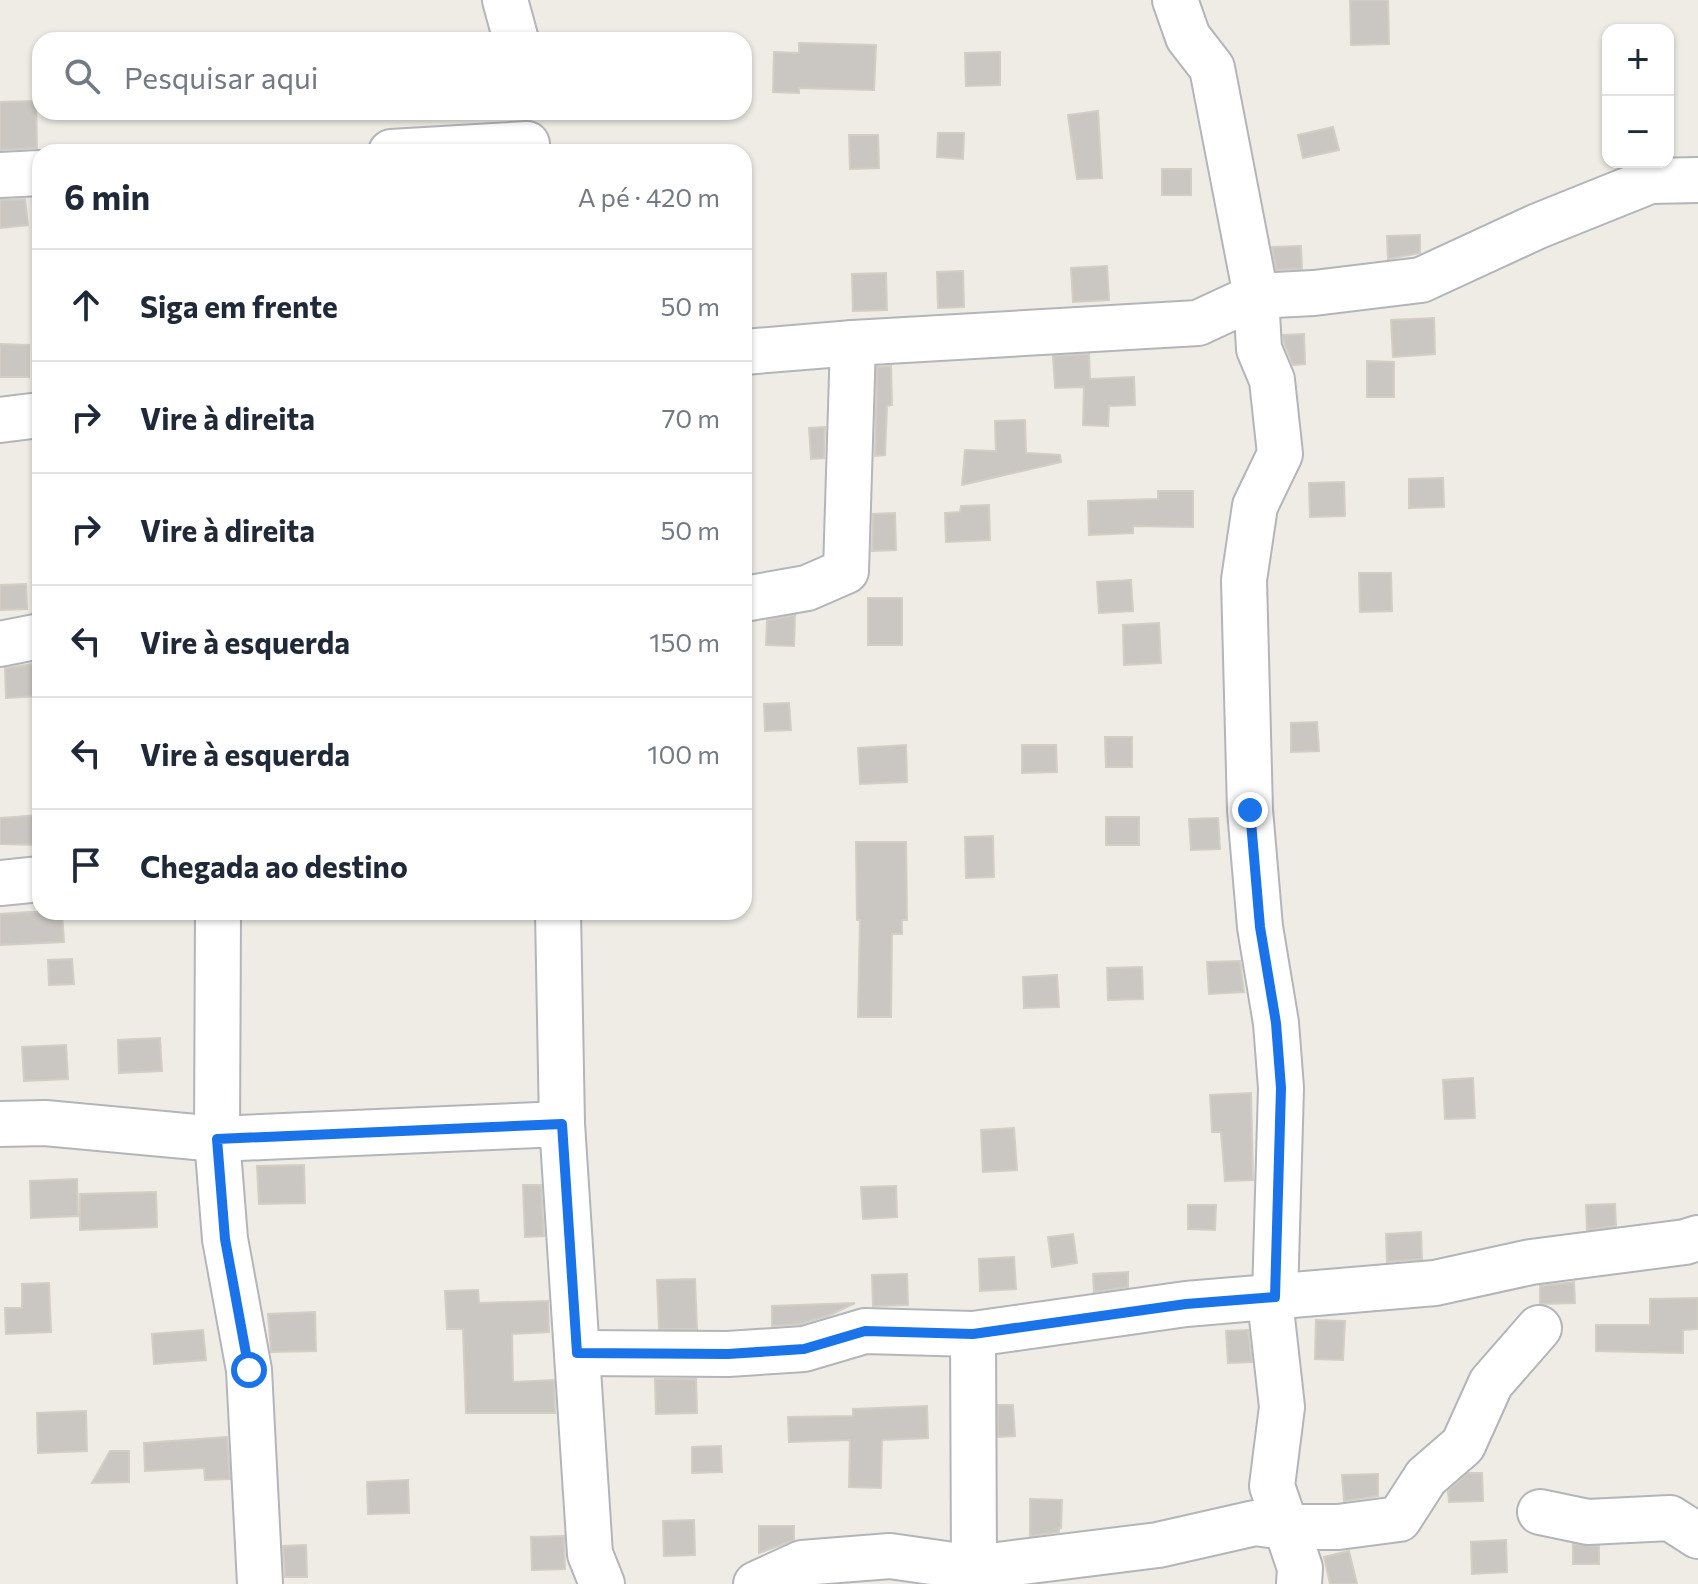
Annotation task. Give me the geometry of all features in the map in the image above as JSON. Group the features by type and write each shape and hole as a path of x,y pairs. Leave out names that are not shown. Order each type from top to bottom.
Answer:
{"street":[{"path":"505,0 514,32"},
{"path":"1175,0 1188,37 1212,68 1256,296 1259,349 1272,380 1280,454 1255,506 1244,580 1250,810 1260,927 1276,1023 1281,1088 1272,1318 1282,1407 1272,1486 1300,1568 1299,1584"},
{"path":"459,144 527,136"},
{"path":"0,175 32,173"},
{"path":"752,351 1198,323 1256,296 1314,293 1421,280 1538,226 1650,181 1698,180"},
{"path":"752,598 807,588 846,571 853,343"},
{"path":"0,420 32,416"},
{"path":"0,644 32,638"},
{"path":"0,883 32,880"},
{"path":"218,920 217,1139 225,1239 249,1370 260,1584"},
{"path":"558,920 562,1124 590,1554 602,1584"},
{"path":"0,1124 45,1123 217,1139 562,1124"},
{"path":"577,1353 728,1354 804,1349 865,1331 973,1334 1186,1304 1435,1283 1531,1262 1698,1238"},
{"path":"756,1584 802,1563 890,1556 972,1576 1158,1545 1255,1523 1284,1527 1338,1527 1399,1519 1426,1477 1463,1445 1491,1383 1539,1328"},
{"path":"972,1576 973,1334"},
{"path":"1540,1512 1588,1522 1670,1518 1698,1536"}],"building":[{"path":"1350,0 1388,0 1389,44 1351,45"},
{"path":"799,43 876,45 874,90 799,88 799,93 773,92 774,52 799,53"},
{"path":"1000,52 1000,85 966,86 965,53"},
{"path":"32,101 37,144 32,144 32,148 0,150 0,102"},
{"path":"1098,111 1102,178 1077,179 1068,115"},
{"path":"1333,127 1339,150 1303,158 1298,135"},
{"path":"938,133 964,133 963,159 937,157"},
{"path":"849,135 878,135 879,168 850,169"},
{"path":"1162,169 1191,169 1191,195 1162,195"},
{"path":"25,199 28,225 0,228 0,200"},
{"path":"1420,235 1420,253 1388,259 1387,236"},
{"path":"1301,246 1302,269 1276,270 1272,247"},
{"path":"1107,266 1109,300 1073,302 1071,268"},
{"path":"963,271 964,307 938,308 937,272"},
{"path":"886,273 887,310 853,311 852,274"},
{"path":"1434,318 1435,354 1393,357 1391,320"},
{"path":"1304,334 1305,364 1293,365 1283,335"},
{"path":"0,344 29,345 29,377 0,377"},
{"path":"1089,354 1090,379 1134,377 1135,405 1109,406 1108,426 1083,425 1084,387 1055,388 1053,356"},
{"path":"1367,361 1394,362 1394,397 1367,397"},
{"path":"891,366 892,405 887,406 885,455 875,456 877,367"},
{"path":"1025,420 1026,453 1060,455 1061,462 962,485 965,450 996,451 995,421"},
{"path":"825,427 824,458 811,459 809,428"},
{"path":"1443,478 1444,507 1409,508 1409,479"},
{"path":"1344,482 1345,516 1310,517 1309,483"},
{"path":"1158,491 1193,491 1193,527 1133,526 1133,533 1089,535 1088,501 1158,499"},
{"path":"989,505 990,540 946,542 945,513 960,512 961,506"},
{"path":"895,513 896,550 872,551 873,514"},
{"path":"1359,573 1391,573 1392,611 1360,612"},
{"path":"1131,580 1133,611 1099,613 1097,582"},
{"path":"26,584 27,609 0,610 0,585"},
{"path":"868,598 902,598 902,645 868,645"},
{"path":"795,615 794,646 766,645 767,620"},
{"path":"1159,623 1161,663 1124,665 1123,625"},
{"path":"32,664 32,696 6,698 5,668"},
{"path":"789,703 791,730 765,731 764,704"},
{"path":"1317,722 1319,751 1291,752 1291,723"},
{"path":"1105,737 1132,737 1132,767 1106,767"},
{"path":"906,745 907,782 860,784 858,748"},
{"path":"1022,745 1056,745 1057,772 1022,773"},
{"path":"32,816 32,845 0,844 0,818"},
{"path":"1106,817 1139,817 1139,845 1106,845"},
{"path":"1218,818 1220,849 1191,850 1189,819"},
{"path":"993,836 994,877 966,878 965,837"},
{"path":"856,842 906,842 907,920 902,920 902,934 892,934 891,1017 858,1017 860,920 857,920"},
{"path":"32,912 32,920 63,920 64,942 0,945 0,914"},
{"path":"72,959 74,984 49,985 48,960"},
{"path":"1240,961 1244,992 1209,994 1207,962"},
{"path":"1142,967 1143,999 1108,1000 1107,968"},
{"path":"1057,975 1059,1007 1024,1008 1023,977"},
{"path":"160,1038 162,1071 119,1073 118,1040"},
{"path":"66,1045 68,1079 24,1081 22,1047"},
{"path":"1473,1078 1475,1118 1445,1119 1443,1080"},
{"path":"1251,1093 1253,1180 1225,1181 1221,1132 1212,1132 1210,1095"},
{"path":"1014,1128 1017,1170 983,1172 981,1130"},
{"path":"304,1165 305,1203 259,1204 257,1166"},
{"path":"77,1179 78,1216 31,1218 30,1181"},
{"path":"523,1185 541,1185 544,1236 525,1237"},
{"path":"896,1186 897,1217 863,1219 861,1187"},
{"path":"156,1192 157,1227 80,1230 80,1194"},
{"path":"1615,1204 1616,1226 1587,1230 1586,1205"},
{"path":"1188,1205 1216,1205 1215,1230 1188,1229"},
{"path":"1421,1232 1422,1259 1387,1262 1386,1234"},
{"path":"1073,1234 1077,1263 1052,1267 1048,1237"},
{"path":"1014,1257 1016,1289 980,1291 979,1259"},
{"path":"1128,1272 1128,1287 1094,1292 1093,1274"},
{"path":"907,1274 908,1305 873,1306 872,1275"},
{"path":"695,1279 697,1329 659,1329 657,1280"},
{"path":"1574,1282 1575,1303 1540,1304 1540,1286"},
{"path":"49,1283 51,1332 6,1334 5,1308 22,1308 22,1284"},
{"path":"478,1290 479,1303 548,1301 549,1332 512,1334 513,1382 554,1380 555,1413 466,1413 463,1329 447,1329 445,1291"},
{"path":"1698,1298 1698,1329 1683,1330 1683,1353 1596,1351 1596,1325 1650,1325 1650,1299"},
{"path":"855,1303 800,1324 772,1326 772,1306"},
{"path":"315,1312 316,1351 271,1352 268,1314"},
{"path":"1316,1320 1345,1321 1343,1360 1315,1359"},
{"path":"203,1330 206,1360 154,1364 152,1334"},
{"path":"1248,1330 1252,1362 1228,1363 1226,1331"},
{"path":"655,1379 696,1379 697,1413 656,1414"},
{"path":"998,1405 1013,1405 1015,1436 998,1437"},
{"path":"927,1406 928,1438 882,1440 881,1488 849,1487 850,1440 789,1442 788,1417 853,1416 853,1409"},
{"path":"86,1411 87,1451 38,1453 37,1413"},
{"path":"227,1437 230,1479 205,1480 204,1468 145,1471 144,1443"},
{"path":"721,1446 722,1472 692,1473 692,1447"},
{"path":"110,1451 129,1451 129,1482 92,1483"},
{"path":"1468,1473 1482,1473 1483,1501 1449,1502 1448,1491"},
{"path":"1378,1474 1378,1496 1344,1501 1342,1475"},
{"path":"408,1480 409,1513 368,1514 367,1482"},
{"path":"1030,1499 1062,1500 1059,1532 1030,1536"},
{"path":"694,1520 695,1555 664,1556 663,1521"},
{"path":"759,1526 794,1526 794,1540 759,1553"},
{"path":"564,1536 565,1569 532,1570 531,1537"},
{"path":"1506,1540 1507,1572 1472,1574 1471,1542"},
{"path":"1573,1544 1599,1546 1599,1564 1573,1564"},
{"path":"306,1545 307,1577 285,1577 283,1546"},
{"path":"1349,1551 1357,1584 1330,1584 1324,1557"}],"route":[{"path":"249,1370 225,1239 217,1139 562,1124 577,1353 728,1354 804,1349 865,1331 973,1334 1186,1304 1275,1297 1281,1088 1276,1023 1260,927 1250,810"}]}
